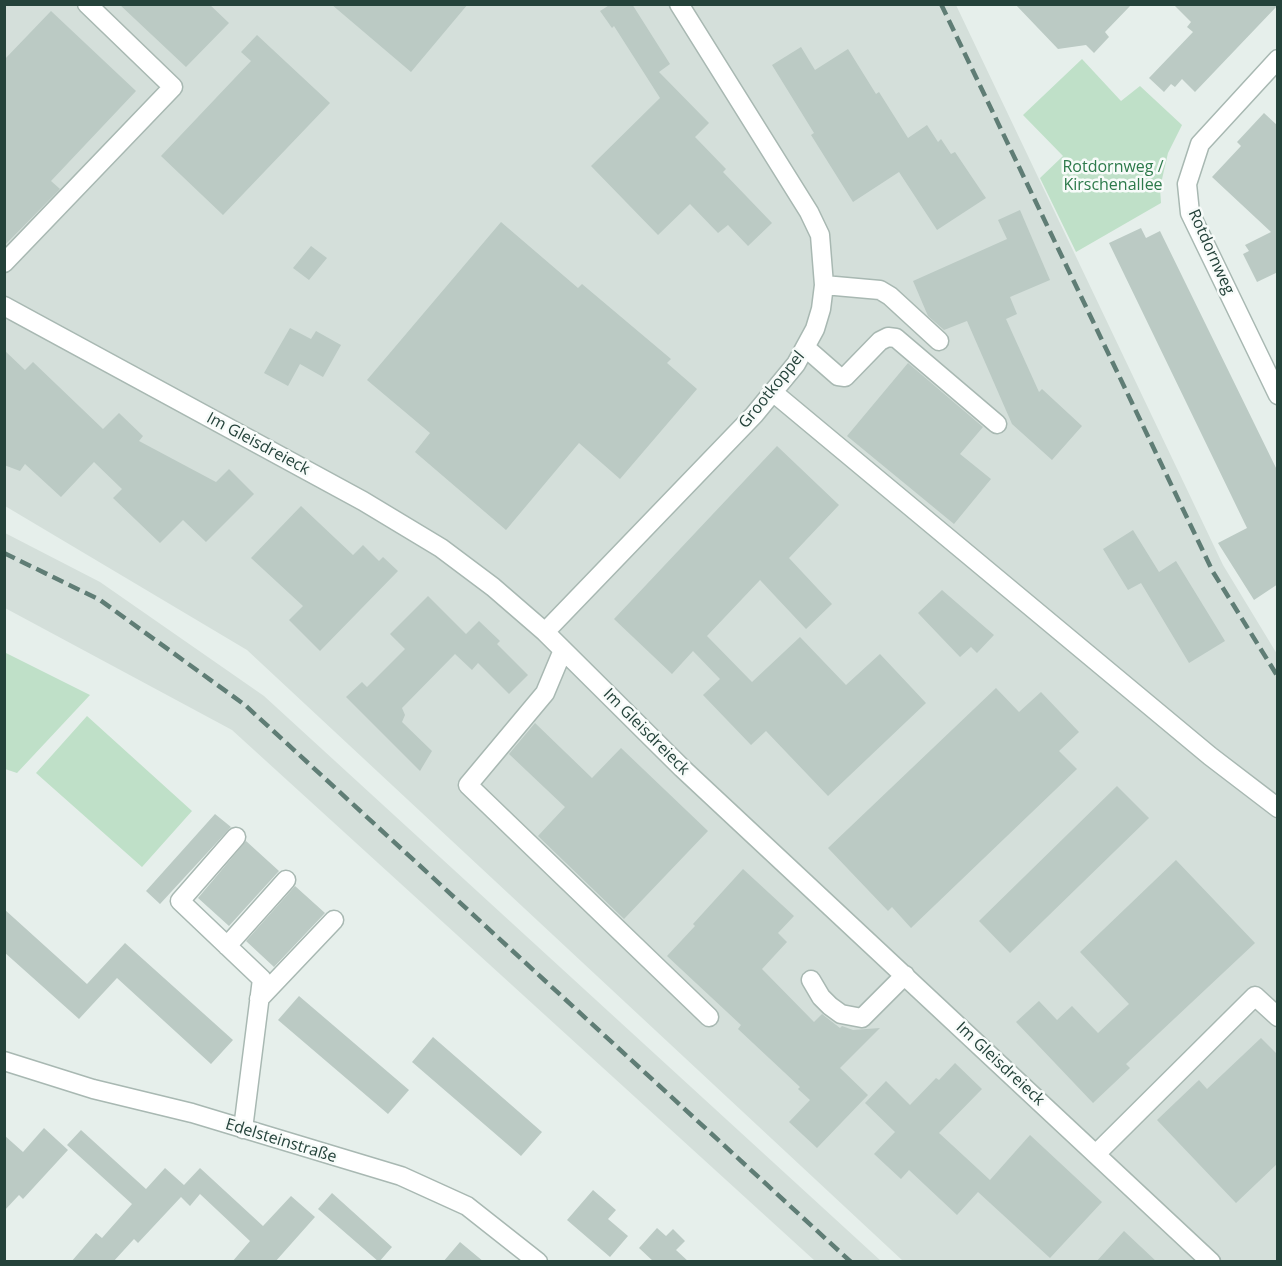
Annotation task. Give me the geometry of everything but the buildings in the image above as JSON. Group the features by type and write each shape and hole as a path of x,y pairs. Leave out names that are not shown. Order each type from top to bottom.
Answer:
{"street":[{"path":"4,263 173,87 87,4"},
{"name":"Grootkoppel","path":"545,632 774,393 806,348 821,309 824,285 820,236 809,212 679,4"},
{"name":"Rotdornweg","path":"1278,59 1200,144 1187,184 1190,213 1278,395"},
{"path":"824,285 880,290 890,296 939,341"},
{"name":"Im Gleisdreieck","path":"4,306 373,507 441,548 494,587 545,632 682,768 1211,1262"},
{"path":"806,348 838,376 845,377 854,371 880,341 888,337 897,338 998,424"},
{"path":"774,393 1210,756 1278,808"},
{"path":"563,650 545,693 468,786 709,1017"},
{"path":"236,837 180,901 262,980 243,1129"},
{"path":"227,946 286,880"},
{"path":"259,999 334,920"},
{"path":"811,980 821,997 841,1014 862,1018 905,975"},
{"path":"1096,1154 1256,996 1278,1017"},
{"name":"Edelsteinstraße","path":"4,1061 93,1089 243,1129 401,1176 467,1206 538,1262"}],"shaded area":[{"path":"5,5 956,5 1223,565 1277,654 1277,1261 903,1261 247,650 5,506"},
{"path":"5,533 100,582 264,696 881,1261 815,1261 232,730 5,608"}],"green space":[{"name":"Rotdornweg / Kirschenallee","path":"1082,59 1121,101 1140,86 1182,125 1168,153 1160,188 1161,203 1076,252 1040,178 1063,156 1023,115"},
{"path":"4,652 90,695 17,773 5,769"},
{"path":"87,716 192,811 142,867 36,773"}],"railway":[{"path":"941,4 1213,572 1278,677"},
{"path":"4,553 100,600 245,705 851,1262"}]}
